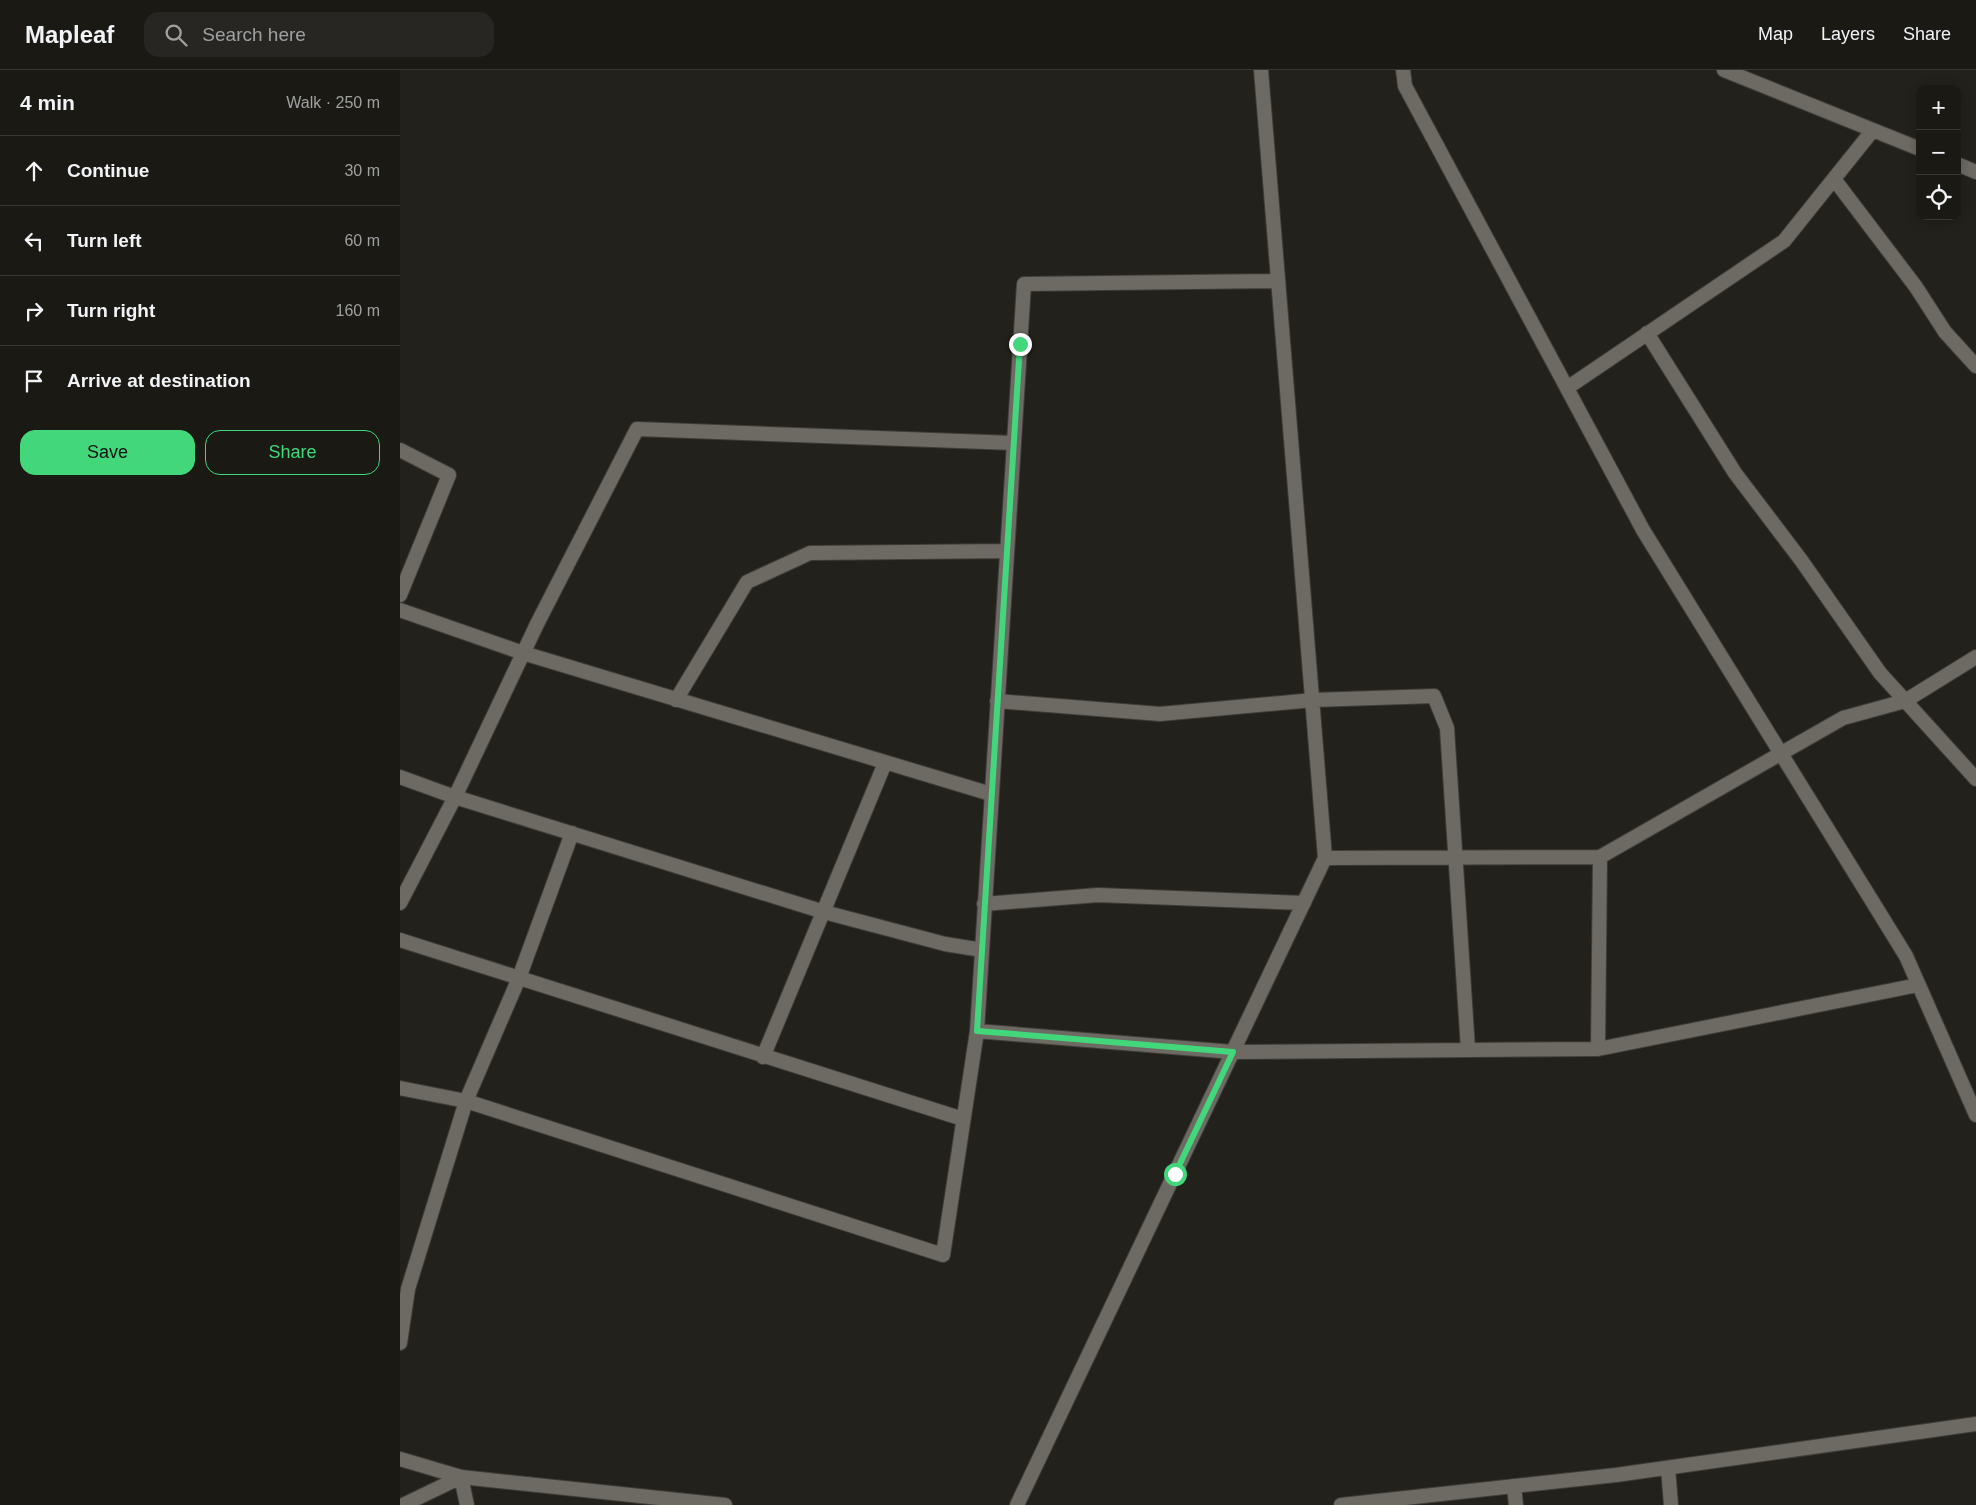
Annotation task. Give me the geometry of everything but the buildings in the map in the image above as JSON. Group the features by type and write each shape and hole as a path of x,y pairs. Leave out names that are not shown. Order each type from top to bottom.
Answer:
{"street":[{"path":"1017,1505 1326,858 1261,70"},
{"path":"1402,70 1405,86 1643,530 1906,956 1976,1115"},
{"path":"1724,70 1916,147"},
{"path":"1567,388 1784,241 1873,130"},
{"path":"1961,166 1976,172"},
{"path":"1834,179 1916,287 1945,332 1976,366"},
{"path":"400,1088 466,1101 943,1255 977,1031 1024,284 1278,281"},
{"path":"1647,334 1735,473 1801,560 1880,673 1976,778"},
{"path":"400,903 455,797 523,653 637,429 1014,443"},
{"path":"400,450 449,474 400,595"},
{"path":"676,700 747,582 810,553 1007,551"},
{"path":"400,610 523,653 991,794"},
{"path":"1326,858 1600,857 1844,718 1905,701 1976,657"},
{"path":"997,701 1160,714 1313,700 1434,696 1447,728 1468,1049"},
{"path":"763,1057 885,763"},
{"path":"400,777 455,797 824,912 945,944 982,950"},
{"path":"400,1343 408,1289 466,1101 519,978 572,833"},
{"path":"1598,1049 1600,857"},
{"path":"984,904 1098,895 1304,903"},
{"path":"400,940 963,1120"},
{"path":"977,1031 1233,1052 1598,1049 1918,985"},
{"path":"1341,1505 1668,1468 1976,1424"},
{"path":"400,1459 461,1477 700,1504 725,1505"},
{"path":"1668,1468 1671,1505"},
{"path":"403,1505 461,1477"},
{"path":"461,1477 467,1505"},
{"path":"1514,1486 1516,1505"}],"route":[{"path":"1020,344 977,1031 1233,1052 1175,1174"}]}
